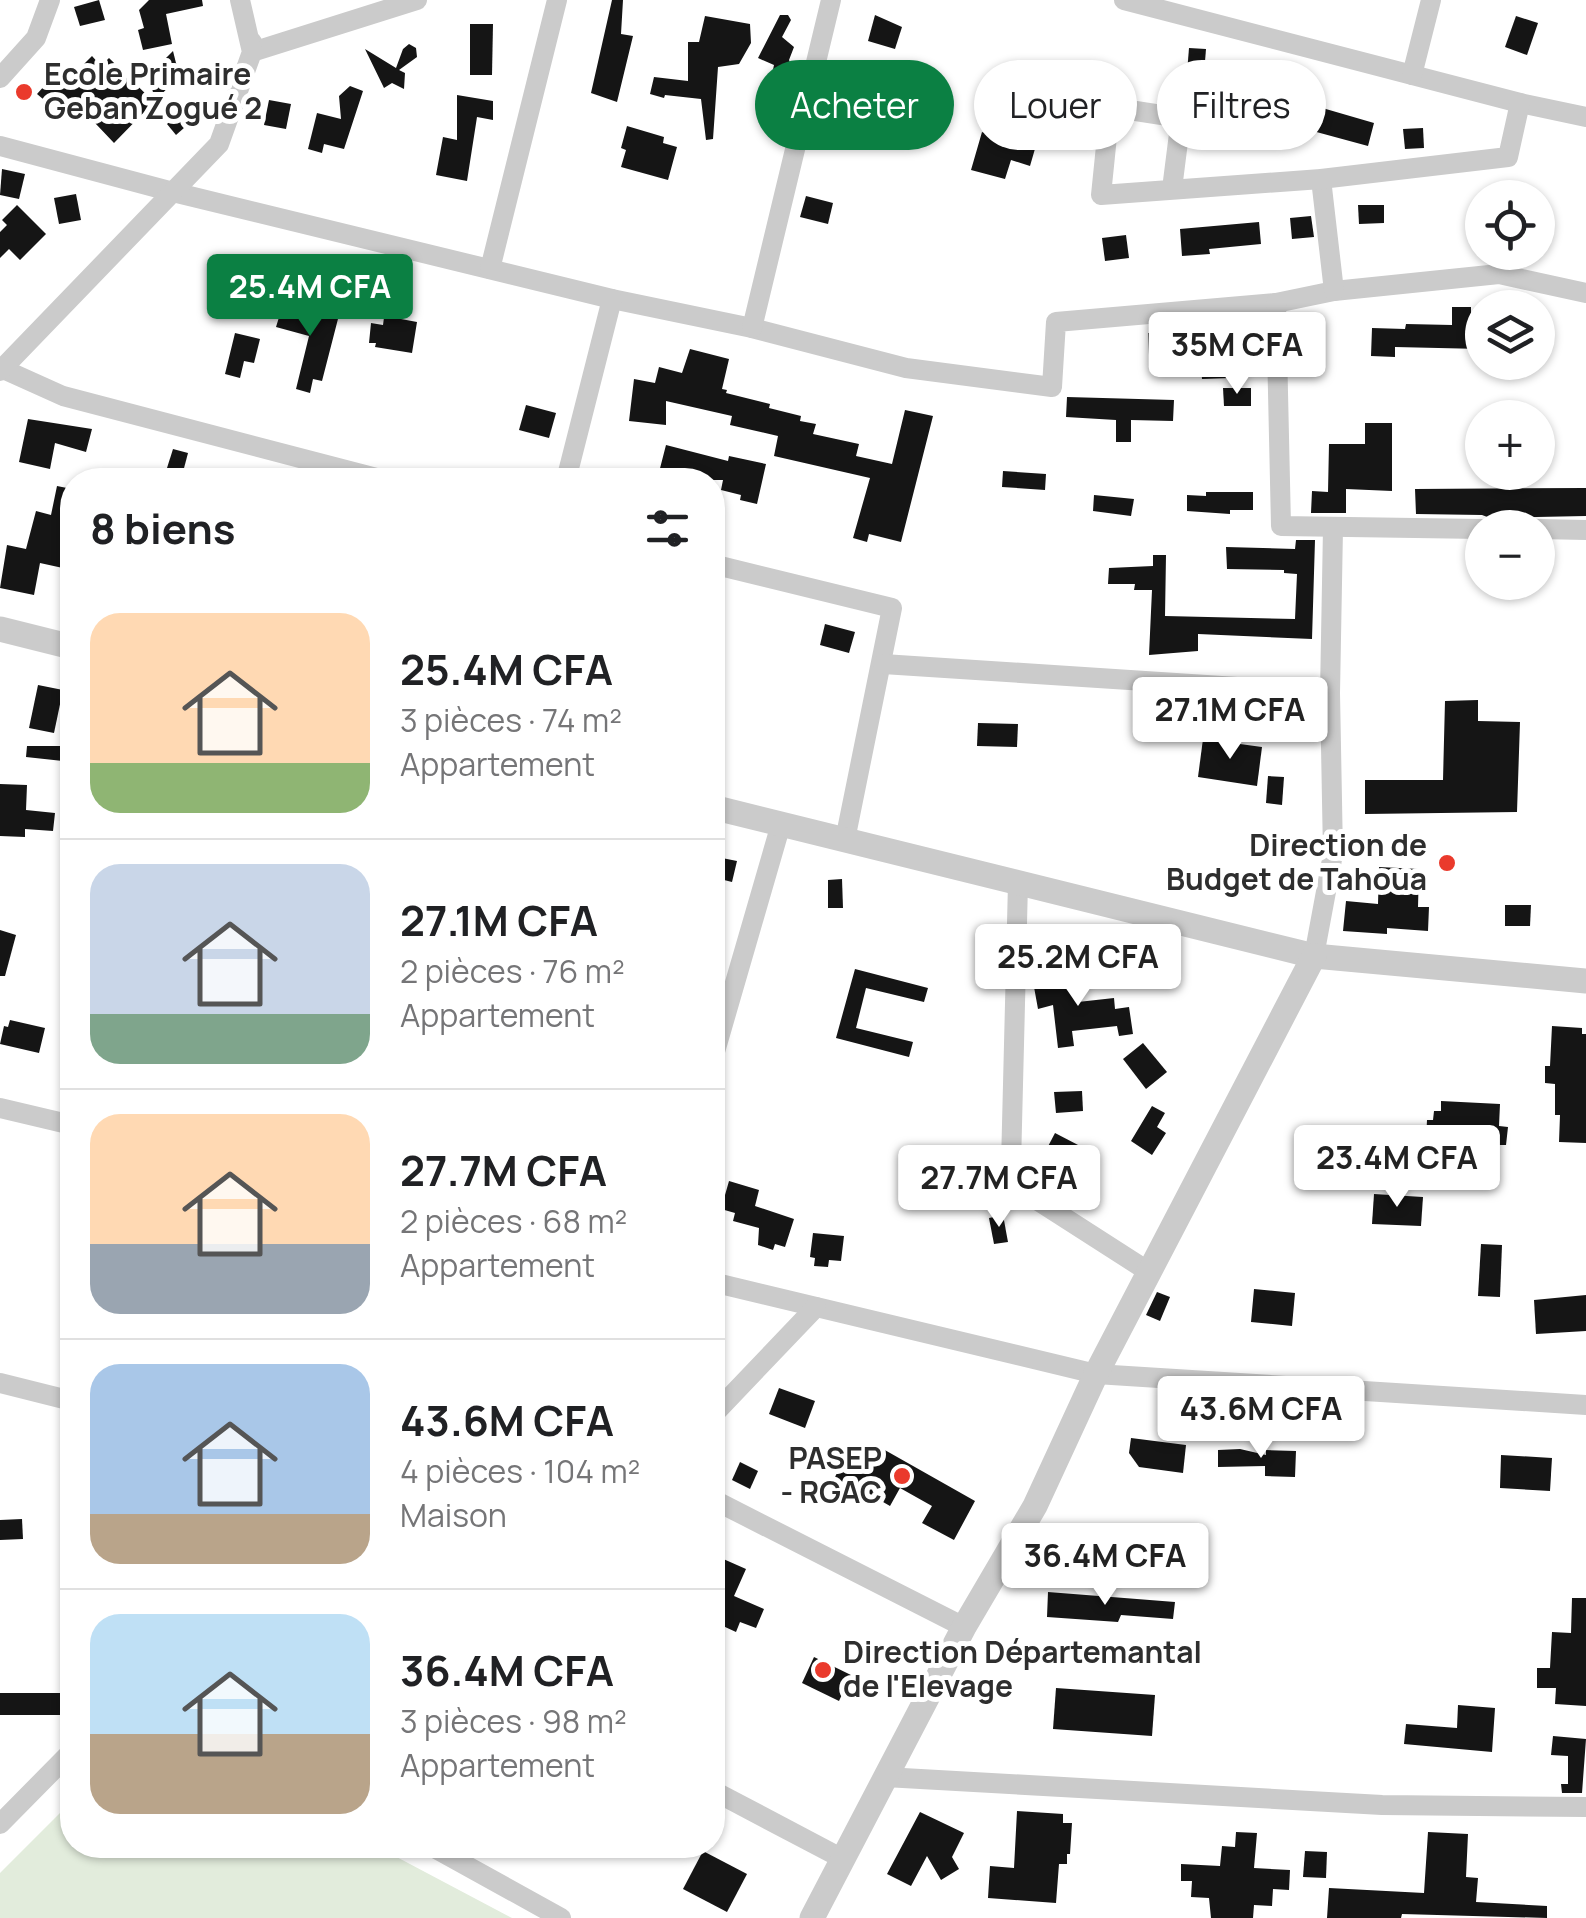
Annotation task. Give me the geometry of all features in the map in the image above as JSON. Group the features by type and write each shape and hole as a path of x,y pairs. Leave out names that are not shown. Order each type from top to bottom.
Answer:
{"street":[{"path":"0,78 36,38 50,0"},
{"path":"240,0 252,52"},
{"path":"250,0 252,52 219,144 1,370 62,396 338,468"},
{"path":"252,52 417,0"},
{"path":"490,269 557,0"},
{"path":"752,328 830,0"},
{"path":"1124,0 1586,117"},
{"path":"1412,75 1430,0"},
{"path":"1172,189 1180,118 1110,108 1101,195 1322,178 1508,157 1520,103"},
{"path":"0,146 173,192 906,368 1052,387 1056,322 1276,304 1334,292 1500,274 1586,293"},
{"path":"1322,178 1334,292"},
{"path":"569,468 612,299"},
{"path":"1276,304 1280,526 1465,529"},
{"path":"812,1918 964,1627 1034,1506 1096,1374 1314,956 1332,854 1333,528"},
{"path":"1555,530 1586,530"},
{"path":"725,567 892,608 845,840"},
{"path":"0,628 60,644"},
{"path":"882,664 1330,693"},
{"path":"725,810 1314,956 1586,981"},
{"path":"725,1017 781,824"},
{"path":"1018,883 1011,1165 1026,1192 1150,1272"},
{"path":"0,1108 60,1122"},
{"path":"725,1285 1096,1374 1586,1406"},
{"path":"725,1402 816,1307"},
{"path":"0,1383 60,1399"},
{"path":"725,1506 964,1627"},
{"path":"0,1824 60,1763"},
{"path":"885,1778 1382,1806 1586,1807"},
{"path":"725,1797 843,1859"},
{"path":"453,1858 561,1918"}],"green space":[{"path":"60,1813 60,1858 399,1858 512,1918 0,1918 0,1873"}],"building":[{"path":"99,0 105,20 80,26 74,7"},
{"path":"149,0 202,0 203,6 166,14 172,44 143,50 138,30 144,28 139,10"},
{"path":"612,0 623,0 621,34 633,36 617,102 591,93"},
{"path":"780,15 788,15 791,20 782,37 794,47 789,60 758,58"},
{"path":"875,15 902,27 895,49 868,41"},
{"path":"705,16 750,24 751,43 739,64 718,67 713,139 706,140 701,99 650,94 654,77 688,81 688,42 699,42"},
{"path":"1516,16 1538,23 1527,55 1505,47"},
{"path":"470,24 493,24 492,75 470,75"},
{"path":"409,44 416,48 417,57 399,70 405,73 404,89 392,83 384,88 365,49 396,68"},
{"path":"1189,48 1206,49 1205,60 1188,60"},
{"path":"173,51 176,63 184,71 155,101 149,75"},
{"path":"92,56 101,66 109,58 154,102 114,143 77,104 72,110 63,102 56,110 37,94 55,74 65,83"},
{"path":"350,86 363,91 344,149 324,144 322,153 308,149 317,113 341,119 339,96"},
{"path":"457,95 493,101 493,120 477,117 467,181 436,175 443,137 457,140"},
{"path":"269,100 291,104 286,129 264,125"},
{"path":"184,109 193,120 176,135 167,124"},
{"path":"1326,109 1374,123 1368,146 1326,135"},
{"path":"627,126 664,137 663,143 677,147 668,180 621,167"},
{"path":"1423,128 1424,148 1405,149 1403,129"},
{"path":"977,150 1035,150 1030,166 1011,160 1005,179 971,170"},
{"path":"2,169 25,174 19,199 0,195"},
{"path":"76,194 81,220 59,224 54,198"},
{"path":"806,196 833,203 828,224 800,217"},
{"path":"17,205 46,234 20,260 9,249 0,258 0,232 7,225 2,220"},
{"path":"1358,205 1384,205 1384,223 1359,224"},
{"path":"1311,216 1314,237 1292,239 1290,218"},
{"path":"1259,222 1261,244 1182,256 1180,229"},
{"path":"1126,235 1129,258 1105,261 1102,238"},
{"path":"284,301 339,315 322,381 313,379 310,393 296,389 309,336 276,327"},
{"path":"1452,307 1465,307 1465,349 1395,347 1395,357 1371,356 1372,328 1452,325"},
{"path":"385,310 402,313 401,319 417,322 412,353 369,343 371,323 383,325"},
{"path":"1228,327 1230,378 1202,379 1201,365 1155,368 1155,355 1149,355 1148,333"},
{"path":"235,333 260,339 254,363 244,361 240,378 225,374"},
{"path":"690,349 729,359 722,389 726,393 801,416 800,421 816,424 813,434 859,444 856,456 892,464 905,410 933,416 901,542 869,534 867,542 853,538 870,478 774,456 778,436 730,425 732,416 666,401 666,425 629,421 634,379 655,383 659,367 682,373"},
{"path":"1223,388 1251,388 1251,406 1224,406"},
{"path":"1067,397 1174,400 1173,421 1131,420 1131,442 1116,442 1116,420 1066,417"},
{"path":"526,405 556,413 549,438 519,430"},
{"path":"28,419 92,429 86,452 55,443 50,469 19,462"},
{"path":"1365,423 1392,423 1392,491 1346,489 1346,513 1311,513 1312,491 1328,492 1329,444 1365,444"},
{"path":"666,445 728,461 729,456 766,464 757,504 725,491 725,468 660,468"},
{"path":"173,449 188,453 184,468 167,468"},
{"path":"1003,471 1046,474 1045,490 1002,487"},
{"path":"57,486 60,487 60,567 40,563 34,595 0,588 7,545 26,549 36,511 51,515"},
{"path":"1586,488 1586,516 1555,517 1555,510 1416,514 1415,489"},
{"path":"1206,492 1253,492 1253,510 1230,510 1230,514 1187,511 1187,495 1206,496"},
{"path":"1094,495 1134,499 1131,516 1093,511"},
{"path":"1296,540 1315,540 1312,639 1198,634 1198,651 1149,655 1152,590 1134,590 1135,584 1108,584 1109,568 1153,566 1153,555 1166,555 1165,616 1295,619 1297,574 1284,570 1227,569 1226,547 1295,549"},
{"path":"825,624 855,632 849,653 820,645"},
{"path":"38,685 60,689 54,733 29,728"},
{"path":"1478,700 1478,721 1520,722 1517,812 1365,814 1365,780 1443,780 1445,701"},
{"path":"978,723 1018,724 1017,747 977,746"},
{"path":"1203,739 1262,747 1257,786 1198,777"},
{"path":"27,746 60,746 60,761 26,757"},
{"path":"1268,776 1284,777 1282,805 1266,803"},
{"path":"0,784 27,785 26,810 55,813 53,831 25,829 25,837 0,836"},
{"path":"725,859 737,861 732,882 725,880"},
{"path":"1379,867 1419,869 1418,907 1429,907 1428,931 1343,931 1346,901 1378,904"},
{"path":"842,879 843,908 828,908 828,880"},
{"path":"1505,905 1531,905 1530,926 1505,926"},
{"path":"0,930 16,935 5,976 0,976"},
{"path":"855,969 928,988 924,1002 866,988 856,1028 913,1042 909,1057 836,1038"},
{"path":"1072,970 1078,1002 1114,998 1115,1009 1129,1007 1133,1034 1119,1036 1117,1026 1072,1031 1074,1046 1058,1048 1053,1005 1038,1009 1034,987 1047,983 1045,973"},
{"path":"10,1020 45,1028 39,1053 0,1044 4,1026 8,1027"},
{"path":"1552,1026 1582,1028 1582,1034 1586,1034 1586,1143 1559,1142 1555,1084 1545,1083"},
{"path":"1143,1043 1167,1072 1146,1089 1123,1059"},
{"path":"1082,1091 1083,1111 1056,1113 1054,1092"},
{"path":"1441,1101 1500,1104 1499,1126 1508,1127 1506,1145 1491,1145 1491,1151 1435,1148 1436,1142 1426,1141 1427,1120 1433,1120 1434,1111 1441,1111"},
{"path":"1152,1106 1165,1113 1157,1127 1166,1133 1152,1155 1131,1141"},
{"path":"1055,1133 1080,1146 1068,1169 1043,1156"},
{"path":"729,1181 759,1190 755,1206 794,1219 785,1247 775,1244 773,1250 758,1245 759,1228 733,1221 735,1213 725,1210"},
{"path":"1374,1194 1423,1197 1421,1226 1372,1224"},
{"path":"1003,1215 1008,1242 994,1244 989,1218"},
{"path":"813,1233 844,1236 841,1261 829,1260 828,1267 814,1266 815,1258 810,1257"},
{"path":"1481,1244 1502,1245 1500,1297 1478,1296"},
{"path":"1254,1289 1295,1293 1292,1326 1251,1322"},
{"path":"1157,1292 1170,1297 1160,1321 1146,1315"},
{"path":"1586,1295 1586,1331 1536,1334 1534,1300"},
{"path":"779,1388 815,1401 805,1428 769,1414"},
{"path":"1131,1438 1186,1445 1183,1473 1139,1467 1129,1453"},
{"path":"883,1449 975,1501 954,1540 922,1523 932,1506 900,1488 890,1506 850,1483 844,1496 829,1489 848,1451 874,1464"},
{"path":"1240,1449 1266,1455 1266,1450 1296,1451 1295,1477 1265,1476 1265,1466 1218,1467 1218,1450"},
{"path":"1501,1455 1552,1458 1550,1491 1500,1488"},
{"path":"740,1462 758,1471 750,1489 732,1480"},
{"path":"22,1519 23,1539 0,1540 0,1520"},
{"path":"725,1560 746,1569 734,1596 764,1609 756,1628 740,1622 736,1632 725,1627"},
{"path":"1048,1592 1175,1602 1173,1619 1121,1615 1118,1622 1047,1617"},
{"path":"1572,1598 1586,1598 1586,1706 1555,1704 1556,1688 1537,1688 1537,1668 1550,1668 1552,1632 1571,1633"},
{"path":"814,1657 851,1675 839,1701 802,1683"},
{"path":"1056,1688 1155,1695 1152,1736 1053,1729"},
{"path":"0,1693 60,1693 60,1715 0,1715"},
{"path":"1458,1705 1495,1708 1492,1752 1404,1744 1406,1724 1457,1728"},
{"path":"1553,1736 1586,1739 1582,1793 1562,1793 1561,1784 1568,1784 1568,1756 1551,1755"},
{"path":"1017,1811 1063,1814 1063,1823 1072,1823 1067,1864 1059,1864 1056,1903 988,1898 990,1866 1014,1868"},
{"path":"920,1812 964,1833 952,1857 959,1869 941,1880 927,1856 911,1886 887,1874"},
{"path":"1236,1832 1257,1833 1254,1868 1290,1870 1289,1890 1273,1889 1272,1906 1254,1905 1253,1918 1211,1918 1209,1898 1191,1897 1192,1881 1181,1881 1181,1864 1220,1866 1222,1846 1235,1847"},
{"path":"1428,1832 1468,1834 1466,1877 1478,1878 1476,1902 1547,1906 1547,1918 1402,1914 1401,1918 1327,1918 1329,1888 1424,1893"},
{"path":"1305,1851 1327,1852 1326,1878 1303,1877"},
{"path":"699,1858 716,1858 747,1874 727,1912 683,1889"}],"place":[{"name":"Ecole Primaire Geban Zogué 2","path":"24,92"},
{"name":"Direction de Budget de Tahoua","path":"1447,863"},
{"name":"PASEP - RGAC","path":"902,1476"},
{"name":"Direction Départemantal de l'Elevage","path":"823,1670"}]}
